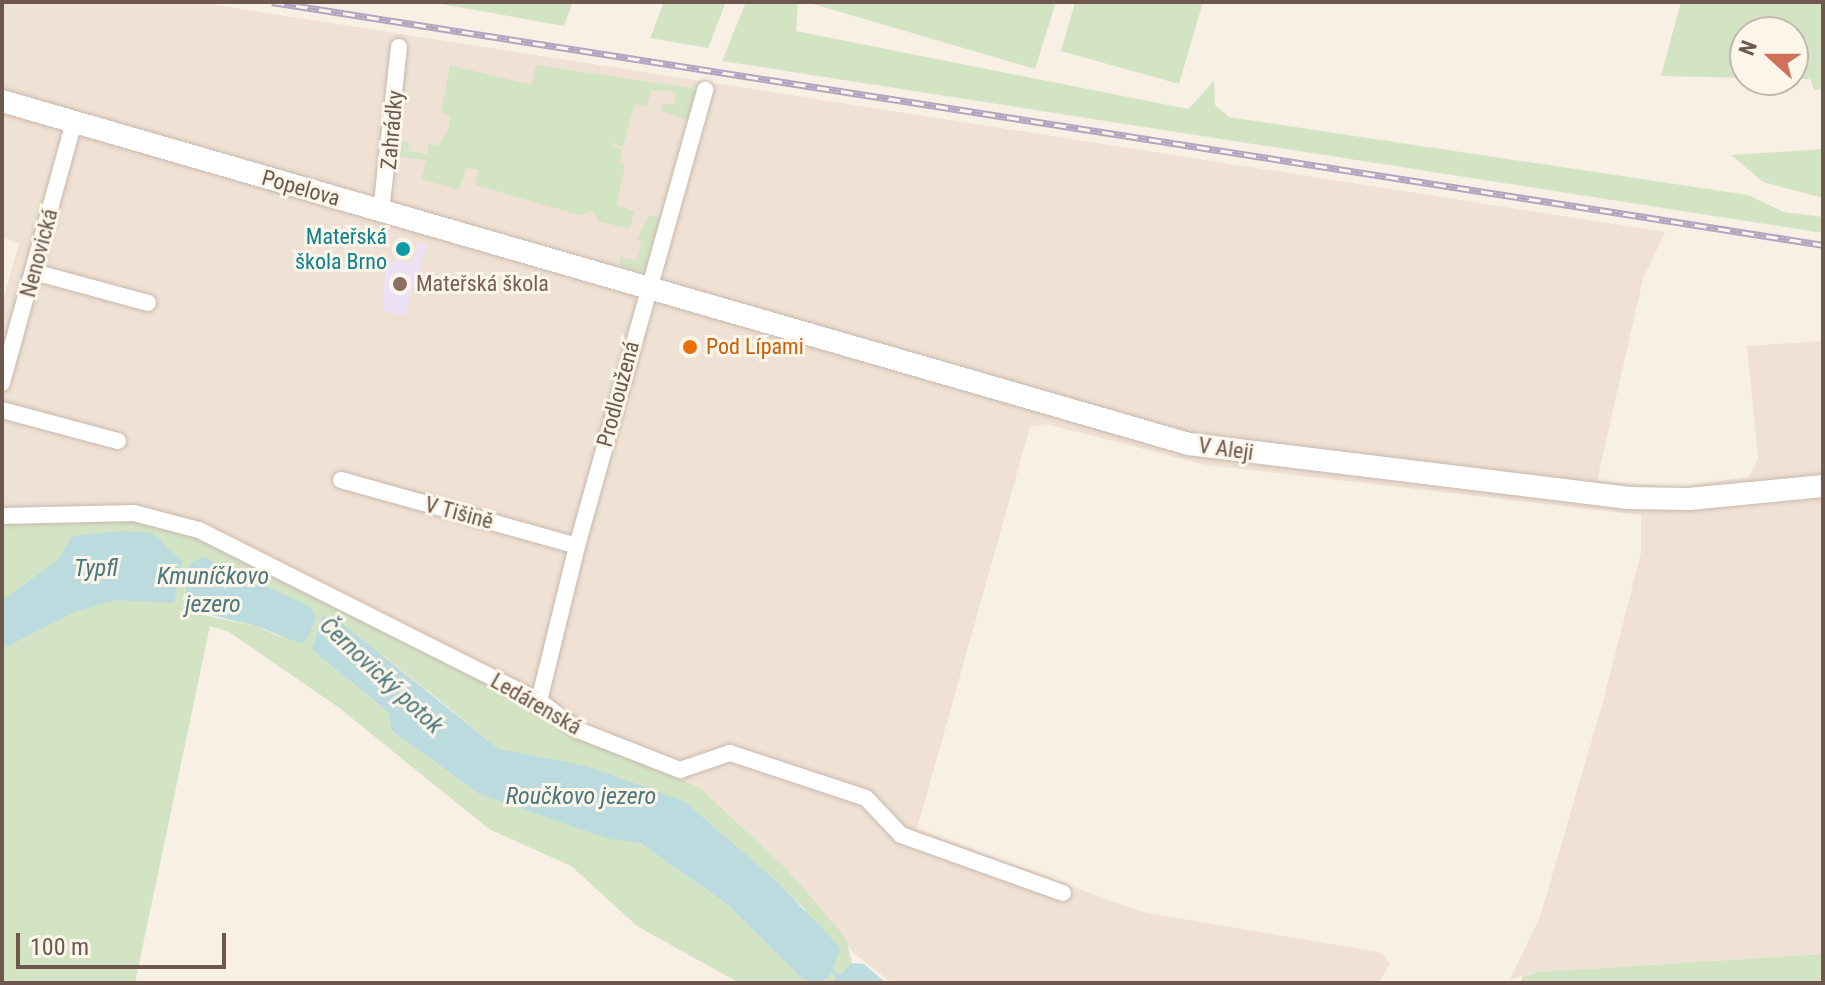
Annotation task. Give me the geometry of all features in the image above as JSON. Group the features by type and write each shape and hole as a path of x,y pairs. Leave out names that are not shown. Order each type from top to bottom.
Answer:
{"street":[{"name":"Zahrádky","path":"381,212 399,47"},
{"name":"Prodloužená","path":"539,701 577,546 705,90"},
{"name":"Popelova","path":"2,101 647,289"},
{"name":"Nenovická","path":"2,383 74,122"},
{"path":"34,272 148,303"},
{"name":"V Aleji","path":"647,289 1189,444 1627,498 1689,499 1823,486"},
{"path":"2,410 118,441"},
{"name":"V Tišině","path":"341,480 577,546"},
{"name":"Ledárenská","path":"2,516 134,513 199,530 539,701 578,730 680,770 730,753 866,798 901,835 1063,893"}],"shaded area":[{"path":"2,2 197,2 1665,232 1643,279 1597,481 1677,487 1749,477 1758,458 1747,346 1823,341 1823,954 1539,972 1510,979 1540,917 1602,705 1641,553 1641,515 1206,465 1046,424 1030,427 917,829 1142,912 1383,953 1390,964 1378,983 892,983 853,953 786,868 723,809 2,521 2,304 19,243 2,237"},
{"name":"Mateřská škola","path":"418,242 427,245 404,316 382,310 387,258 412,263"}],"green space":[{"path":"430,2 573,2 564,26"},
{"path":"664,2 726,2 708,48 650,38"},
{"path":"746,2 798,2 796,31 1188,109 1214,81 1215,105 1229,117 1748,195 1784,212 1823,217 1823,233 722,61"},
{"path":"806,2 1056,2 1035,69"},
{"path":"1075,2 1203,2 1179,84 1061,51"},
{"path":"1681,2 1823,2 1823,89 1814,90 1809,79 1809,16 1729,16 1729,78 1661,76"},
{"path":"450,65 531,85 536,65 698,89 689,120 660,111 661,105 674,104 676,92 651,90 647,107 635,104 623,147 607,142 622,150 619,162 625,165 617,205 635,211 629,229 598,221 593,211 579,215 475,185 479,170 466,168 459,190 421,179 426,160 396,156 397,141 409,142 408,151 427,154 428,144 439,145 449,128 450,116 441,113"},
{"path":"1823,149 1823,198 1763,182 1731,155"},
{"path":"649,215 660,218 644,272 619,265 621,257 636,261 641,243 637,239"},
{"path":"129,517 173,524 701,789 786,868 846,938 852,963 831,983 820,983 830,975 804,908 684,801 499,749 385,656 312,650 388,712 392,731 479,794 609,838 640,843 728,905 812,983 739,983 637,926 571,866 489,829 338,707 229,632 210,626 135,983 2,983 2,521","holes":["190,564 283,638 256,626 203,615 183,600"]},
{"path":"1823,954 1823,983 1521,983 1522,977 1539,972"}],"water":[{"name":"Typfl","path":"122,531 152,533 182,561 174,603 116,600 77,611 2,649 2,601 60,558 72,536"},
{"name":"Kmuníčkovo jezero","path":"203,557 311,607 316,618 307,640 300,643 256,626 183,608 190,563"},
{"name":"Roučkovo jezero","path":"322,616 335,618 499,749 586,766 684,801 775,880 841,948 830,975 820,983 803,979 728,905 640,843 609,839 479,794 392,731 388,712 312,650"},
{"path":"852,963 864,964 886,983 831,983"}],"waterway":[{"name":"Černovický potok","path":"828,966 844,983"}],"railway":[{"path":"272,2 1823,245"}],"place":[{"name":"Mateřská škola Brno","path":"403,249"},
{"name":"Mateřská škola","path":"400,284"},
{"name":"Pod Lípami","path":"690,347"}]}
